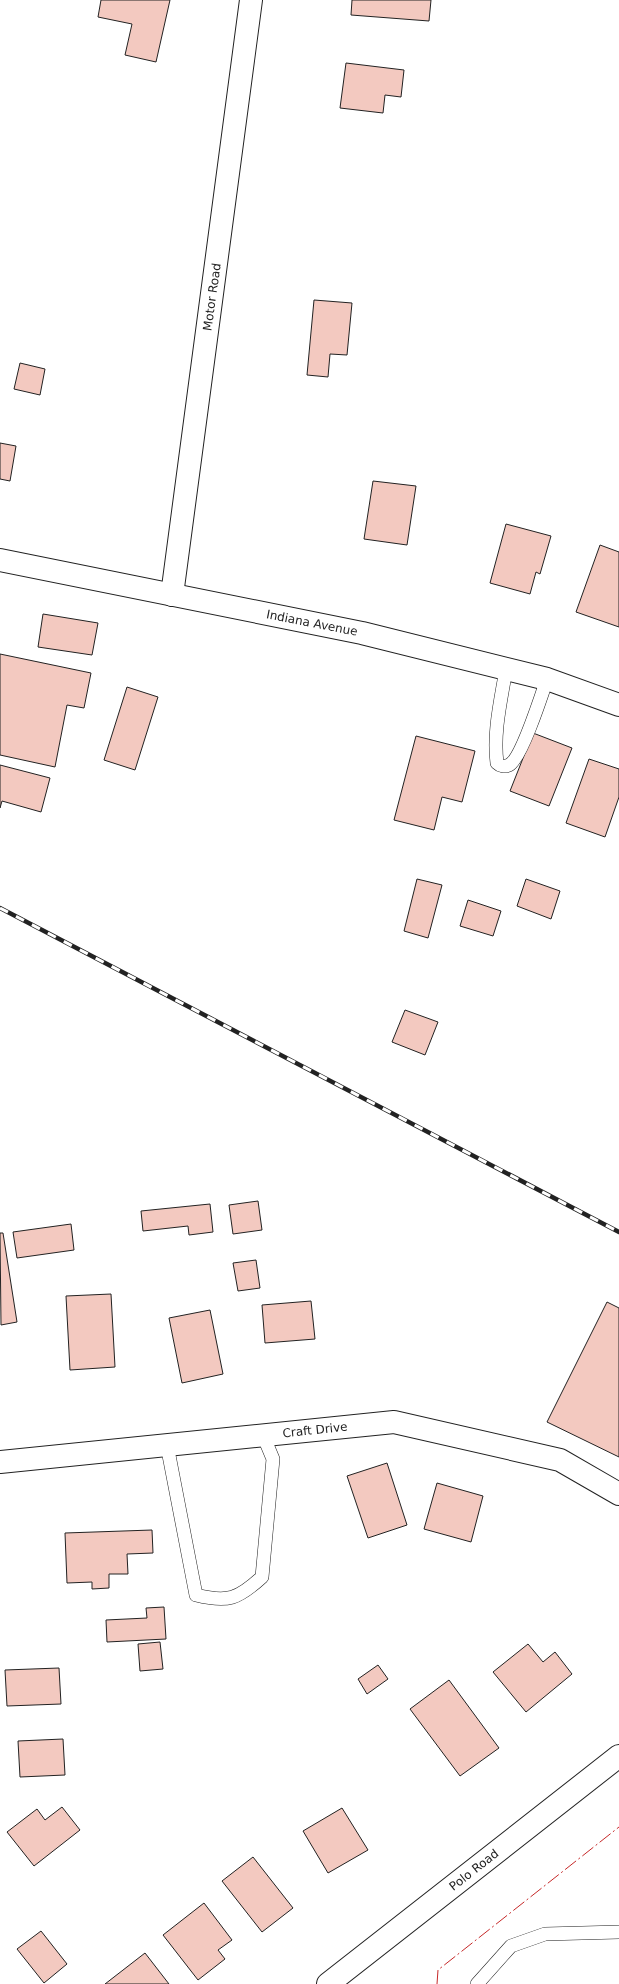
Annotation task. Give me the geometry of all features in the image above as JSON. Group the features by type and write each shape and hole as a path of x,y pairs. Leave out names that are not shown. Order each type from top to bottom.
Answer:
{"street":[{"name":"Motor Road","path":"172,595 252,0"},
{"name":"Indiana Avenue","path":"0,560 362,633 547,679 619,705"},
{"name":"Craft Drive","path":"0,1462 394,1422 560,1460 619,1494"},
{"name":"Polo Road","path":"328,1984 619,1756"}],"lane":[{"path":"506,669 497,720 496,756 497,763 500,766 512,763 520,750 535,714 547,679"},
{"path":"167,1445 196,1595 216,1600 234,1597 262,1577 273,1459 263,1435"},
{"path":"477,1984 511,1946 538,1936 545,1934 619,1932"}],"building":[{"path":"101,0 170,0 156,62 125,55 132,24 98,17"},
{"path":"352,0 431,0 429,21 351,15"},
{"path":"346,63 404,70 401,97 385,95 383,113 340,108"},
{"path":"314,300 352,303 347,355 330,354 328,377 307,375"},
{"path":"20,363 45,369 40,395 14,389"},
{"path":"0,443 16,446 10,481 0,479"},
{"path":"373,481 416,486 407,545 364,539"},
{"path":"506,524 551,536 540,574 536,572 530,594 490,583"},
{"path":"600,545 619,552 619,627 576,612"},
{"path":"43,614 98,623 92,655 38,647"},
{"path":"0,654 91,673 84,708 67,705 55,767 0,755"},
{"path":"127,687 158,697 135,770 104,760"},
{"path":"533,733 572,748 549,806 510,791"},
{"path":"416,736 475,751 462,802 442,797 434,830 394,820"},
{"path":"589,759 619,769 619,797 605,837 566,823"},
{"path":"0,765 50,778 41,812 2,801 0,808"},
{"path":"417,879 442,885 428,938 404,931"},
{"path":"526,879 560,891 551,919 517,906"},
{"path":"468,900 501,911 493,936 460,926"},
{"path":"405,1010 438,1022 425,1055 392,1042"},
{"path":"258,1201 262,1230 233,1234 229,1205"},
{"path":"210,1204 213,1232 189,1235 188,1226 143,1231 141,1211"},
{"path":"71,1224 74,1250 17,1258 13,1232"},
{"path":"0,1233 3,1233 17,1322 1,1325"},
{"path":"256,1260 260,1288 238,1291 233,1263"},
{"path":"111,1294 115,1367 70,1370 66,1296"},
{"path":"311,1301 315,1339 265,1343 262,1305"},
{"path":"607,1302 619,1308 619,1457 547,1422"},
{"path":"210,1310 223,1374 182,1383 169,1318"},
{"path":"387,1463 407,1525 368,1538 347,1476"},
{"path":"437,1483 483,1496 471,1542 424,1529"},
{"path":"152,1530 153,1553 127,1554 128,1574 109,1574 109,1588 92,1589 92,1582 67,1583 65,1533"},
{"path":"164,1607 166,1639 107,1642 106,1620 147,1618 146,1608"},
{"path":"160,1642 163,1669 140,1671 138,1644"},
{"path":"528,1644 543,1662 555,1652 572,1674 526,1712 493,1672"},
{"path":"378,1665 388,1679 367,1694 358,1679"},
{"path":"59,1668 61,1704 7,1706 5,1670"},
{"path":"449,1680 499,1748 460,1776 410,1709"},
{"path":"63,1739 65,1775 20,1777 18,1741"},
{"path":"62,1807 80,1830 34,1866 7,1832 37,1809 45,1820"},
{"path":"342,1808 368,1850 328,1873 303,1831"},
{"path":"253,1857 293,1908 262,1932 222,1881"},
{"path":"204,1903 232,1940 218,1950 225,1959 198,1980 163,1935"},
{"path":"41,1931 67,1964 44,1983 17,1949"},
{"path":"145,1953 169,1984 105,1984"}],"railway":[{"path":"0,908 619,1232"}],"power":[{"path":"437,1984 438,1970 619,1827"}]}
